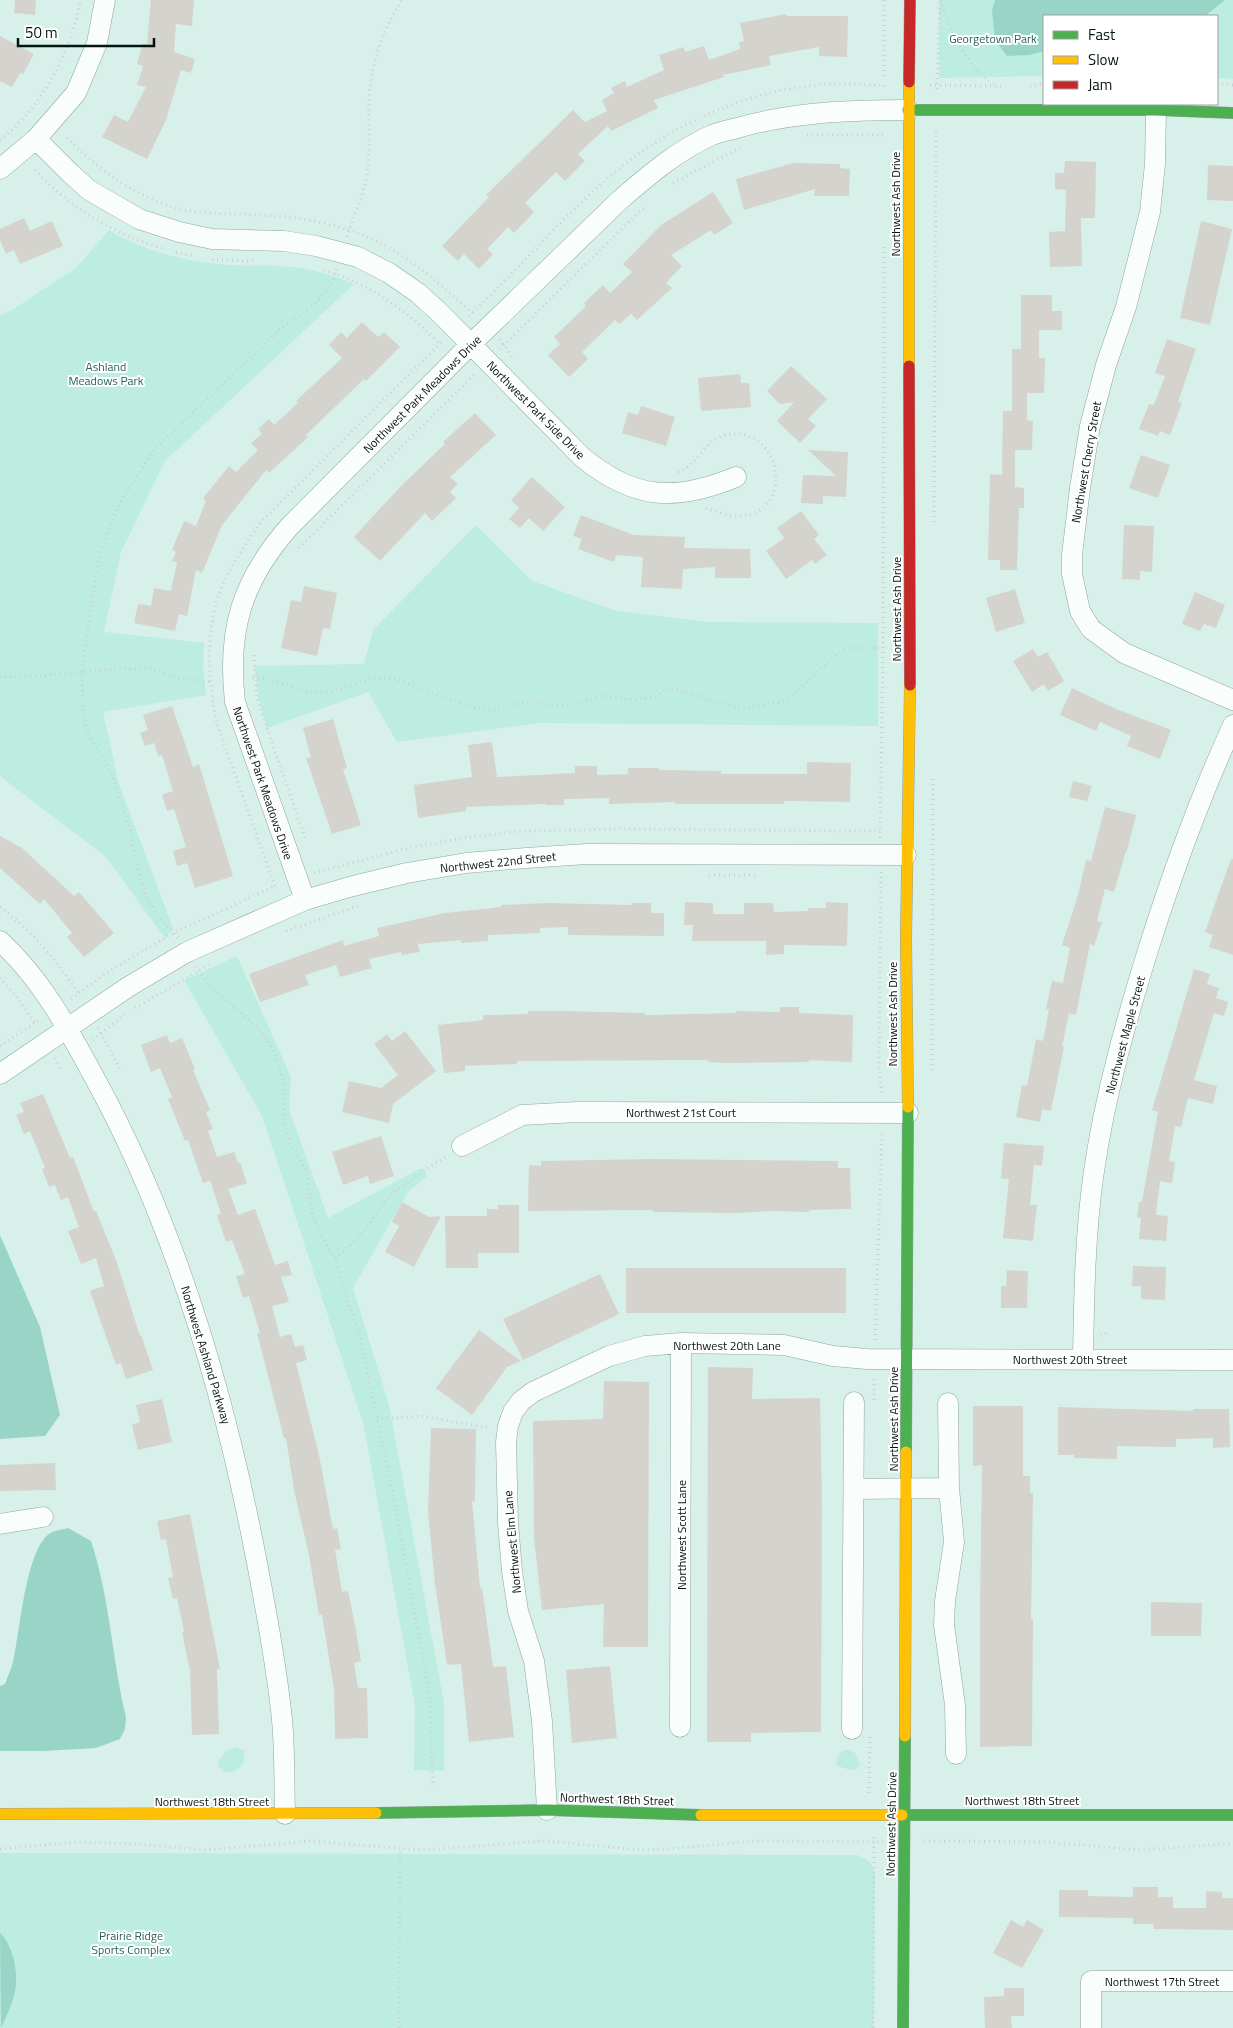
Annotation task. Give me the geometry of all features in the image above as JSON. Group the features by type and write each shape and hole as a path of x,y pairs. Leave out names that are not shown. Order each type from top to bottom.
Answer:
{"street":[{"path":"0,169 36,139 76,93 97,43 105,0"},
{"name":"Northwest Ash Drive","path":"903,2028 908,1113 906,1070 906,855 910,652 908,86 910,0"},
{"path":"908,110 1156,110 1233,113"},
{"name":"Northwest Park Meadows Drive","path":"305,900 235,702 232,678 235,626 244,597 270,549 489,327 647,176 678,154 712,135 781,117 820,112 908,110"},
{"name":"Northwest Cherry Street","path":"1156,110 1155,164 1150,212 1126,308 1106,365 1090,426 1080,488 1072,574 1080,610 1091,629 1107,643 1124,653 1233,700"},
{"name":"Northwest Park Side Drive","path":"36,139 70,174 90,190 139,219 179,232 212,239 284,241 316,246 358,257 389,273 418,293 456,328 582,457 601,473 621,484 663,494 686,493 711,488 736,477"},
{"name":"Northwest Maple Street","path":"1083,1359 1086,1242 1094,1171 1106,1102 1135,991 1168,888 1204,788 1233,725"},
{"name":"Northwest 22nd Street","path":"0,1074 90,1012 187,952 305,900 352,886 408,873 466,863 587,854 906,855"},
{"name":"Northwest Ashland Parkway","path":"0,941 19,959 44,989 117,1117 153,1201 194,1315 233,1448 252,1538 275,1666 282,1721 285,1814"},
{"name":"Northwest 21st Court","path":"462,1146 522,1114 577,1112 908,1113"},
{"name":"Northwest 20th Lane","path":"554,1382 608,1356 645,1346 681,1343 784,1345 833,1356 906,1359"},
{"name":"Northwest Scott Lane","path":"680,1727 681,1343"},
{"name":"Northwest 20th Street","path":"906,1359 1233,1360"},
{"name":"Northwest Elm Lane","path":"547,1810 542,1721 534,1661 518,1611 512,1571 508,1506 508,1432 513,1412 521,1401 533,1392 554,1382"},
{"path":"948,1403 950,1488 954,1542 945,1601 944,1625 955,1705 956,1754"},
{"path":"861,1729 854,1490 864,1404"},
{"path":"854,1490 950,1488"},
{"path":"0,1524 43,1517"},
{"name":"Northwest 18th Street","path":"0,1814 285,1814 547,1810 696,1815 1233,1815"},
{"name":"Northwest 17th Street","path":"1091,2028 1091,1981 1233,1981"}],"path":[{"path":"0,140 34,104 53,76 72,34 81,0"},
{"path":"800,136 884,135 884,0"},
{"path":"940,0 944,14 967,58 982,76 994,85"},
{"path":"936,110 940,0"},
{"path":"1022,86 1043,84"},
{"path":"1218,84 1233,85"},
{"path":"275,886 217,724 212,698 209,654 215,612 222,586 243,547 261,522 617,170 672,130 741,101 776,91 816,85 1007,86"},
{"path":"66,138 95,164 124,185 148,198 168,205 184,210 231,215 258,214 303,219 360,234 408,258 432,276 489,327 505,344 515,362"},
{"path":"669,185 722,156 743,147"},
{"path":"294,553 650,202"},
{"path":"864,1404 874,1359 882,1113 879,1068 884,244"},
{"path":"473,376 478,380"},
{"path":"674,473 686,469 693,464 708,445 717,438 726,435 740,435 755,439 766,448 772,458 777,474 776,488 768,503 753,514 737,516 703,508"},
{"path":"255,648 257,699 308,846"},
{"path":"0,677 27,677 114,669 150,669 179,678 212,682 232,678 255,678 292,685 312,692 332,691 374,678 395,679 455,702 496,711 517,703 530,702 565,705 582,703 601,696 636,700 654,697 670,687 739,709 781,702 792,697 838,653 848,648 883,648"},
{"path":"314,863 317,872"},
{"path":"705,875 764,875"},
{"path":"873,876 881,876"},
{"path":"285,932 359,906"},
{"path":"0,907 21,924 56,961 90,1012 120,1069"},
{"path":"56,1061 102,1035 137,1006 212,964"},
{"path":"0,978 25,1008 60,1069"},
{"path":"335,1258 365,1230 383,1204 398,1188 462,1146"},
{"path":"377,1418 421,1416 442,1418 508,1432"},
{"path":"861,1729 875,1843 873,2028"},
{"path":"0,1849 77,1842 137,1844 203,1850 310,1841 422,1850 544,1841 641,1850 753,1841 875,1843 904,1841 1048,1842 1140,1850 1233,1843"},
{"path":"399,2028 400,1849"}],"green space":[{"name":"Georgetown Park","path":"939,0 1233,0 1233,79 1218,78 1218,15 1043,15 1043,76 939,78"},
{"name":"Ashland Meadows Park","path":"109,230 123,238 167,255 230,265 308,269 354,284 165,461 121,552 104,632 204,643 203,668 206,695 103,712 119,784 173,928 165,938 105,856 0,776 0,315 12,310 76,268"},
{"path":"476,525 532,581 617,611 708,622 878,623 878,726 540,723 397,742 368,692 267,728 258,697 255,666 364,664 373,630"},
{"path":"237,956 291,1077 289,1109 328,1218 421,1168 427,1176 408,1192 353,1288 389,1405 444,1703 444,1771 414,1770 415,1705 363,1422 262,1116 184,980"},
{"path":"236,1747 244,1750 244,1762 234,1771 229,1773 222,1771 218,1765 220,1758 227,1751"},
{"path":"844,1750 850,1750 855,1753 860,1764 856,1770 838,1766 836,1763"},
{"name":"Prairie Ridge Sports Complex","path":"0,1853 858,1855 870,1862 875,1872 874,2028 0,2028"}],"shaded area":[{"path":"995,0 1225,0 1206,15 1043,15 1043,51 1030,55 1007,56 995,41 992,10"},
{"path":"0,1235 40,1327 60,1415 45,1436 0,1439"},
{"path":"68,1528 91,1541 107,1606 126,1717 125,1729 120,1739 96,1748 0,1751 0,1686 5,1684 13,1662 25,1594 34,1558 41,1543 49,1534"},
{"path":"0,1933 11,1949 16,1977 12,2001 1,2028"}],"building":[{"path":"15,0 36,0 35,15 14,13"},
{"path":"151,0 194,0 192,26 176,24 174,52 195,59 191,73 181,70 168,116 147,159 102,137 114,115 128,122 146,87 137,85 143,66 137,64 143,43 147,44"},
{"path":"786,14 787,16 848,16 847,57 819,56 819,47 769,56 771,65 723,75 724,77 654,100 658,108 611,131 608,126 578,154 585,161 565,181 556,172 525,203 534,212 514,233 508,227 487,249 493,254 479,269 464,254 458,261 442,246 489,197 486,195 573,110 585,122 607,111 602,100 614,93 611,88 625,81 627,87 664,70 659,55 684,47 685,52 704,46 709,60 740,49 739,42 744,41 740,23"},
{"path":"0,36 34,54 23,74 20,73 12,87 0,81"},
{"path":"1065,161 1096,162 1095,218 1081,218 1082,266 1050,267 1049,232 1065,231 1066,190 1055,189 1055,173 1064,173"},
{"path":"793,163 840,164 840,168 850,169 849,196 814,196 815,189 744,210 736,179"},
{"path":"1208,165 1233,166 1233,201 1207,200"},
{"path":"713,192 733,223 714,235 711,230 671,255 682,266 666,283 672,288 637,320 631,314 619,324 615,320 582,352 588,359 569,377 548,355 560,344 554,337 586,306 584,303 603,285 610,293 632,272 623,264 661,225"},
{"path":"24,218 30,231 52,221 63,246 20,264 14,250 6,254 0,240 0,229"},
{"path":"1201,221 1232,229 1210,325 1180,318"},
{"path":"1021,295 1052,295 1052,311 1062,311 1062,330 1039,330 1039,358 1045,358 1044,393 1027,393 1027,420 1033,421 1032,450 1015,450 1015,487 1024,488 1024,508 1019,508 1017,570 1000,570 1000,560 988,560 990,474 1002,475 1003,411 1012,411 1012,349 1021,349"},
{"path":"362,322 378,337 384,332 400,347 366,381 364,379 306,435 308,437 269,473 266,470 222,525 202,573 196,570 187,616 179,614 175,631 134,623 138,604 151,606 154,588 171,591 177,562 172,561 176,552 172,550 184,521 196,526 206,501 203,498 229,466 236,472 258,450 251,443 262,434 258,429 269,419 274,425 298,403 296,401 342,358 329,345 341,332 347,338"},
{"path":"1167,339 1196,349 1178,402 1182,403 1170,435 1160,431 1158,436 1139,429 1149,404 1154,405 1165,376 1155,373"},
{"path":"791,366 827,399 808,419 816,426 800,443 777,421 794,402 780,404 767,391"},
{"path":"740,374 741,383 749,383 751,407 701,411 698,378"},
{"path":"641,406 675,417 666,446 622,433 628,412 638,415"},
{"path":"475,413 496,435 450,477 458,484 450,492 456,498 432,521 425,513 380,561 354,537 400,487 445,444 443,442"},
{"path":"808,450 848,452 846,497 823,496 823,504 801,503 803,475 836,476"},
{"path":"1141,455 1170,465 1158,498 1129,488"},
{"path":"532,477 565,507 543,531 529,518 520,528 509,519 519,508 511,500"},
{"path":"801,511 819,535 814,539 827,555 815,564 812,560 786,579 766,551 784,538 777,528"},
{"path":"581,515 634,535 685,537 684,548 750,549 751,578 715,578 715,567 683,569 682,589 641,587 643,557 616,555 614,562 578,549 582,539 573,536"},
{"path":"1124,525 1154,526 1152,572 1140,571 1140,580 1122,579"},
{"path":"304,586 337,593 330,629 323,628 317,656 281,648 291,600 301,602"},
{"path":"1015,589 1025,623 996,632 986,598"},
{"path":"1195,592 1225,605 1216,628 1204,624 1200,631 1182,624"},
{"path":"1033,649 1038,657 1047,652 1064,681 1048,691 1044,684 1032,692 1013,661"},
{"path":"1072,688 1116,709 1171,730 1160,759 1127,746 1131,736 1100,722 1096,731 1060,715"},
{"path":"172,706 193,767 199,764 233,876 195,888 187,863 177,866 173,851 186,847 174,809 167,811 162,795 173,791 162,755 158,756 154,743 145,746 140,733 148,730 143,715"},
{"path":"333,719 347,768 343,769 361,825 332,834 306,758 311,757 303,728"},
{"path":"492,742 497,777 575,773 575,766 597,766 597,775 628,774 628,768 721,771 721,774 807,774 807,762 851,763 850,802 784,801 784,804 675,804 675,802 609,804 609,798 564,799 564,805 466,807 466,811 418,818 414,785 472,777 468,745"},
{"path":"1073,781 1092,786 1087,801 1069,797"},
{"path":"1105,807 1136,815 1127,851 1114,892 1105,889 1097,921 1102,922 1094,946 1090,944 1076,1015 1069,1013 1051,1111 1042,1109 1040,1122 1016,1117 1022,1085 1027,1086 1036,1039 1043,1041 1049,1009 1046,1009 1052,981 1063,983 1070,948 1062,945 1078,895 1086,860 1091,861"},
{"path":"0,836 22,848 74,896 79,892 114,933 84,957 67,937 72,933 44,899 40,904 0,868"},
{"path":"1231,859 1233,859 1233,955 1209,947 1213,935 1205,932"},
{"path":"685,902 713,903 713,914 744,914 744,903 773,903 774,912 808,911 808,908 826,908 826,902 848,903 847,946 784,945 784,954 766,955 766,941 692,941 693,925 684,925"},
{"path":"547,903 631,905 631,903 651,903 651,913 664,913 664,936 568,935 568,927 540,928 540,933 488,935 488,941 461,943 461,940 418,944 420,952 402,955 401,952 369,959 372,968 340,977 336,965 305,975 309,985 260,1002 249,974 343,940 344,946 379,936 377,928 445,913 502,907 501,905"},
{"path":"1194,969 1210,974 1207,984 1219,988 1216,998 1228,1002 1224,1016 1214,1013 1194,1080 1217,1086 1213,1104 1188,1098 1181,1127 1175,1126 1169,1161 1175,1162 1172,1183 1160,1181 1156,1215 1168,1216 1166,1241 1139,1239 1141,1218 1137,1217 1139,1202 1142,1202 1158,1112 1152,1110"},
{"path":"780,1007 799,1007 799,1013 853,1015 852,1062 809,1060 809,1062 726,1063 708,1062 708,1060 517,1061 517,1064 465,1066 465,1071 444,1073 438,1025 483,1020 483,1015 528,1014 528,1011 645,1013 645,1015 736,1013 736,1011 780,1012"},
{"path":"405,1031 436,1071 393,1104 389,1123 342,1112 349,1081 381,1088 398,1075 374,1044 387,1034 392,1041"},
{"path":"167,1035 170,1043 182,1038 195,1069 193,1070 210,1110 206,1112 213,1129 208,1131 217,1157 234,1152 238,1163 240,1162 247,1183 228,1189 238,1215 255,1209 275,1265 288,1261 292,1275 281,1277 289,1302 272,1306 280,1337 291,1334 295,1347 303,1345 307,1360 296,1363 319,1455 333,1529 337,1528 341,1549 335,1550 342,1592 348,1591 361,1661 354,1663 358,1688 367,1688 368,1738 335,1739 334,1689 322,1615 319,1615 309,1555 294,1490 286,1438 284,1438 257,1333 260,1333 249,1296 243,1298 236,1276 245,1274 232,1240 226,1242 217,1215 221,1214 210,1180 203,1183 188,1140 185,1141 168,1099 172,1097 160,1068 151,1072 141,1045"},
{"path":"43,1094 70,1158 73,1157 94,1212 96,1211 116,1260 153,1370 126,1379 121,1363 116,1365 90,1291 104,1286 96,1258 81,1264 68,1231 79,1227 68,1197 61,1200 55,1185 49,1187 42,1169 45,1168 30,1131 24,1134 16,1115 24,1112 20,1103"},
{"path":"381,1136 394,1176 370,1184 368,1176 343,1185 332,1152"},
{"path":"1004,1143 1044,1146 1042,1166 1034,1165 1030,1205 1037,1205 1033,1241 1003,1238 1009,1179 1001,1178"},
{"path":"653,1159 838,1161 838,1168 850,1168 851,1209 809,1210 809,1212 770,1211 737,1213 653,1212 653,1210 528,1211 529,1165 541,1166 541,1161"},
{"path":"402,1202 429,1217 441,1216 414,1267 385,1252 399,1226 392,1222"},
{"path":"498,1205 519,1205 519,1253 478,1253 478,1268 446,1268 445,1216 487,1216 487,1209 498,1209"},
{"path":"1133,1266 1166,1267 1165,1300 1141,1299 1141,1286 1132,1286"},
{"path":"626,1268 846,1268 846,1313 626,1313"},
{"path":"1007,1270 1028,1271 1027,1308 1001,1308 1001,1286 1006,1286"},
{"path":"600,1274 619,1314 523,1360 503,1319"},
{"path":"479,1330 521,1361 507,1367 472,1415 436,1388"},
{"path":"708,1367 753,1368 752,1399 820,1398 822,1505 821,1732 751,1733 751,1742 707,1742"},
{"path":"604,1381 649,1382 648,1647 603,1647 604,1604 542,1610 534,1538 533,1421 603,1419"},
{"path":"162,1399 172,1442 138,1450 132,1425 140,1422 136,1405"},
{"path":"973,1406 1023,1406 1023,1476 1030,1476 1030,1493 1033,1493 1031,1619 1033,1619 1032,1746 980,1747 982,1465 973,1466"},
{"path":"1058,1407 1193,1411 1193,1409 1229,1409 1230,1447 1213,1448 1213,1438 1176,1439 1176,1447 1117,1446 1117,1459 1074,1458 1074,1455 1058,1455"},
{"path":"431,1428 476,1429 475,1501 472,1501 480,1588 482,1587 493,1667 506,1666 514,1737 469,1742 461,1664 447,1665 435,1584 428,1512"},
{"path":"55,1463 56,1490 0,1491 0,1465"},
{"path":"190,1514 220,1669 217,1669 219,1734 192,1735 190,1671 182,1632 184,1631 177,1598 173,1599 168,1578 173,1577 166,1539 161,1540 157,1521"},
{"path":"1151,1602 1202,1603 1201,1636 1151,1636"},
{"path":"610,1666 617,1738 572,1743 566,1670"},
{"path":"1133,1887 1158,1887 1158,1897 1173,1897 1173,1908 1206,1908 1206,1891 1222,1892 1222,1898 1233,1898 1233,1930 1154,1929 1153,1924 1133,1924 1133,1918 1059,1917 1059,1890 1088,1890 1088,1896 1133,1897"},
{"path":"1011,1920 1023,1927 1027,1920 1044,1930 1022,1968 993,1953"},
{"path":"1004,1988 1024,1988 1024,2016 1011,2016 1012,2028 985,2028 984,1997 1004,1996"}],"traffic: fast":[{"path":"908,110 1156,110 1233,113"},
{"path":"906,1452 908,1107"},
{"path":"903,2028 905,1736"},
{"path":"376,1813 547,1810 701,1815"},
{"path":"902,1815 1233,1815"}],"traffic: slow":[{"path":"909,82 909,366"},
{"path":"908,1107 906,939 910,685"},
{"path":"905,1736 906,1452"},
{"path":"0,1814 376,1813"},
{"path":"701,1815 902,1815"}],"traffic: jam":[{"path":"909,82 910,0"},
{"path":"909,366 910,685"}]}
